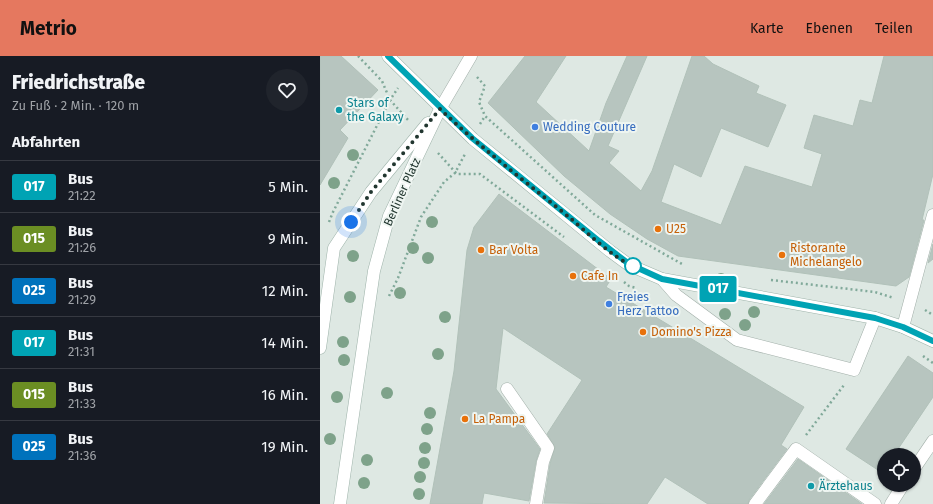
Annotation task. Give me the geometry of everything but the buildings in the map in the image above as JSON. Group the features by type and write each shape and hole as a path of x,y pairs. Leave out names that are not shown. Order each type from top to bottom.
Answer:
{"street":[{"path":"388,56 440,109 472,138 610,251 629,264 662,279 875,318 903,327 933,341"},
{"name":"Berliner Platz","path":"340,504 374,271 389,216 423,136 469,61"},
{"name":"Berliner Platz","path":"320,348 334,248 371,192 423,136"},
{"path":"903,327 933,215"},
{"path":"662,279 676,295 737,340 854,370 875,318"},
{"path":"507,390 548,448 543,462 536,504"},
{"path":"921,459 933,441"},
{"path":"755,504 796,449 875,504"},
{"path":"891,504 899,492"}],"path":[{"path":"358,56 382,81 390,100 456,173"},
{"path":"469,61 485,86 479,102 485,116 595,215 687,268"},
{"path":"328,227 333,212 390,100 407,75"},
{"path":"388,301 389,293 398,278 421,217 444,182 456,173 480,174 567,240"},
{"path":"764,279 875,292 909,303 933,315"},
{"path":"623,282 637,288"},
{"path":"796,449 854,370"}],"bus line":[{"name":"017","path":"388,56 440,109 472,138 610,251 629,264 662,279 875,318 903,327 933,341"}],"place":[{"name":"Stars of the Galaxy","path":"339,110"},
{"name":"Wedding Couture","path":"535,127"},
{"name":"U25","path":"658,229"},
{"name":"Bar Volta","path":"481,250"},
{"name":"Ristorante Michelangelo","path":"782,255"},
{"name":"Cafe In","path":"573,276"},
{"name":"Freies Herz Tattoo","path":"609,304"},
{"name":"Domino's Pizza","path":"643,332"},
{"name":"La Pampa","path":"465,419"},
{"name":"Ärztehaus","path":"811,486"}],"route":[{"path":"351,222 371,192 440,109 472,138 610,251 633,266"}]}
